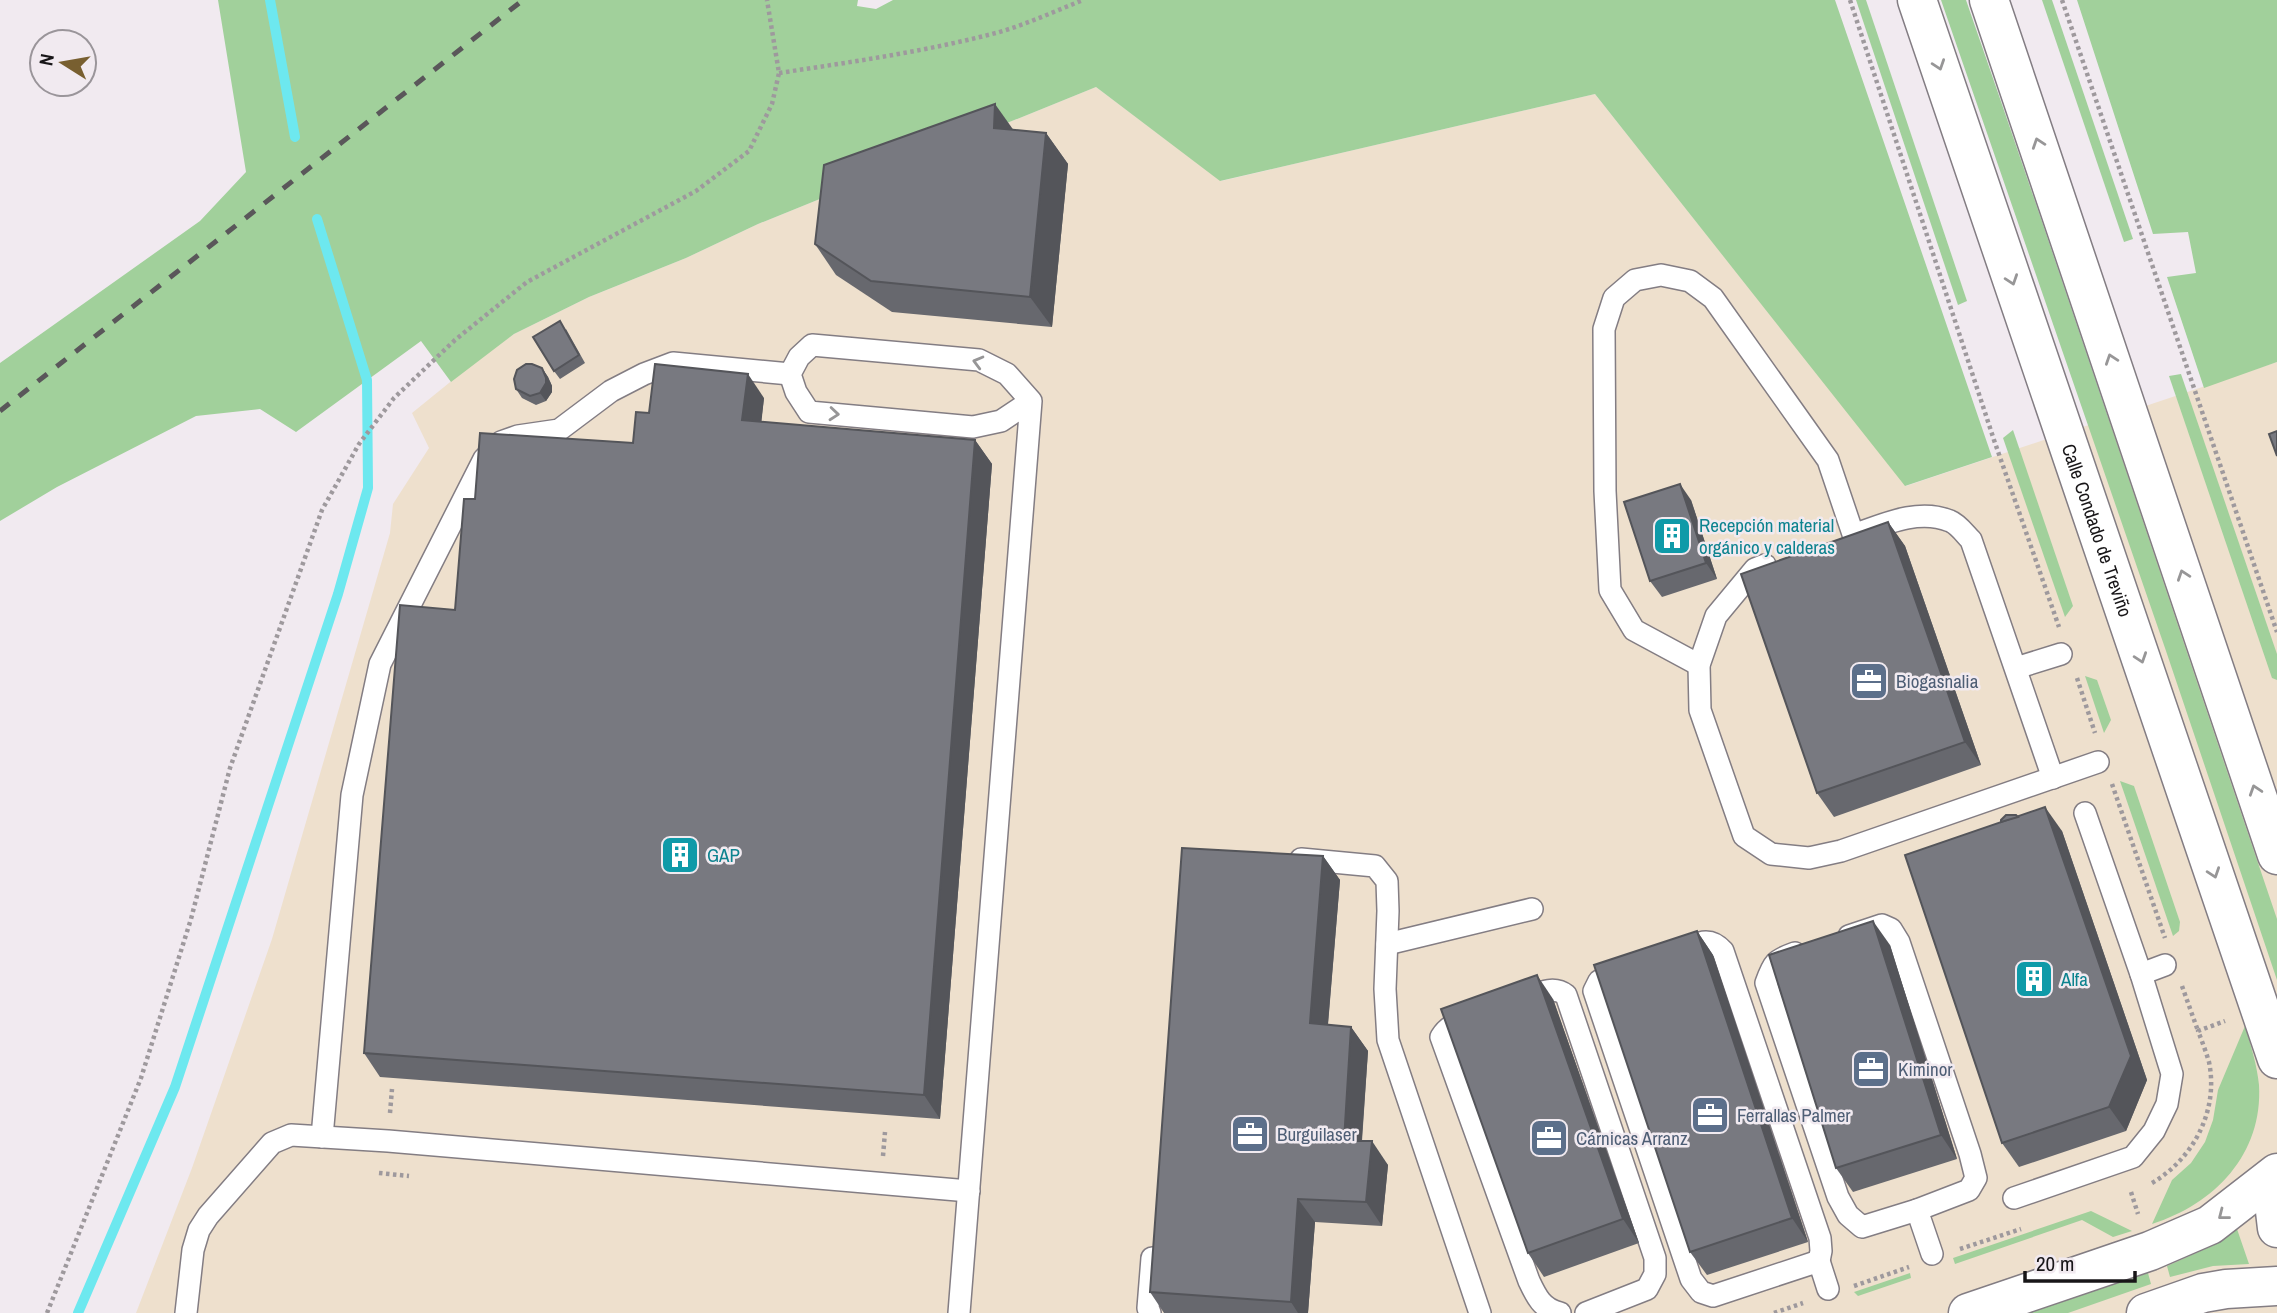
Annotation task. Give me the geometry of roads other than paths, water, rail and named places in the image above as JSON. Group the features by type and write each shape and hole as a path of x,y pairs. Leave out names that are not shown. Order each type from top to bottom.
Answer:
{"street":[{"name":"Calle Condado de Treviño","path":"1917,0 2172,752 2262,1008 2277,1059"},
{"path":"1989,0 2277,855"},
{"path":"1968,1313 2150,1251 2210,1225 2277,1173"},
{"path":"2277,1189 2277,1228"},
{"path":"2146,1313 2203,1293 2277,1286"}],"lane":[{"path":"1699,664 1634,630 1610,590 1605,491 1604,329 1614,298 1635,280 1661,275 1690,281 1713,298 1828,460 1853,534"},
{"path":"959,1313 1031,401 1007,374 979,360 812,345 799,357 790,374 796,392 809,412 973,427 1001,421 1031,401"},
{"path":"322,1137 352,795 380,664 484,459 501,442 518,436 559,430 611,391 673,363 790,374"},
{"path":"1829,543 1890,522 1921,516 1951,521 1971,540 2053,778"},
{"path":"1779,560 1755,569 1716,616 1699,664 1700,710 1744,836 1771,854 1809,858 1841,851 2053,778 2103,768"},
{"path":"2016,668 2062,646"},
{"path":"2014,1198 2133,1157 2154,1131 2167,1104 2172,1074 2141,974 2085,813"},
{"path":"1283,858 1375,866 1387,881 1385,989 1388,1040 1480,1313"},
{"path":"1387,944 1532,909"},
{"path":"1882,925 1891,929 1899,942 1976,1178 1969,1190 1917,1210 1862,1227 1848,1215 1838,1196 1766,983 1771,968 1779,958 1882,925"},
{"path":"1819,1261 1713,1296 1701,1292 1691,1279 1594,991 1599,981 1707,940 1723,951 1820,1238 1819,1261 1828,1289"},
{"path":"2141,974 2167,957"},
{"path":"1560,1313 1539,1302 1529,1281 1441,1037 1446,1028 1453,1024 1552,989 1560,990 1566,995 1655,1258 1655,1274 1647,1289 1586,1313"},
{"path":"186,1313 192,1250 199,1230 208,1216 272,1143 291,1135 969,1191"},
{"path":"1917,1210 1932,1254"},
{"path":"1150,1313 1153,1240"}],"waterway":[{"path":"270,0 295,137"},
{"path":"78,1313 175,1087 338,594 368,488 367,380 317,219"}],"railway":[{"path":"0,411 523,0"}],"place":[{"name":"Recepción material orgánico y calderas","path":"1672,536"},
{"name":"Biogasnalia","path":"1869,681"},
{"name":"GAP","path":"680,855"},
{"name":"Alfa","path":"2034,979"},
{"name":"Kiminor","path":"1871,1069"},
{"name":"Ferrallas Palmer","path":"1710,1115"},
{"name":"Burguilaser","path":"1250,1134"},
{"name":"Cárnicas Arranz","path":"1549,1138"}]}
